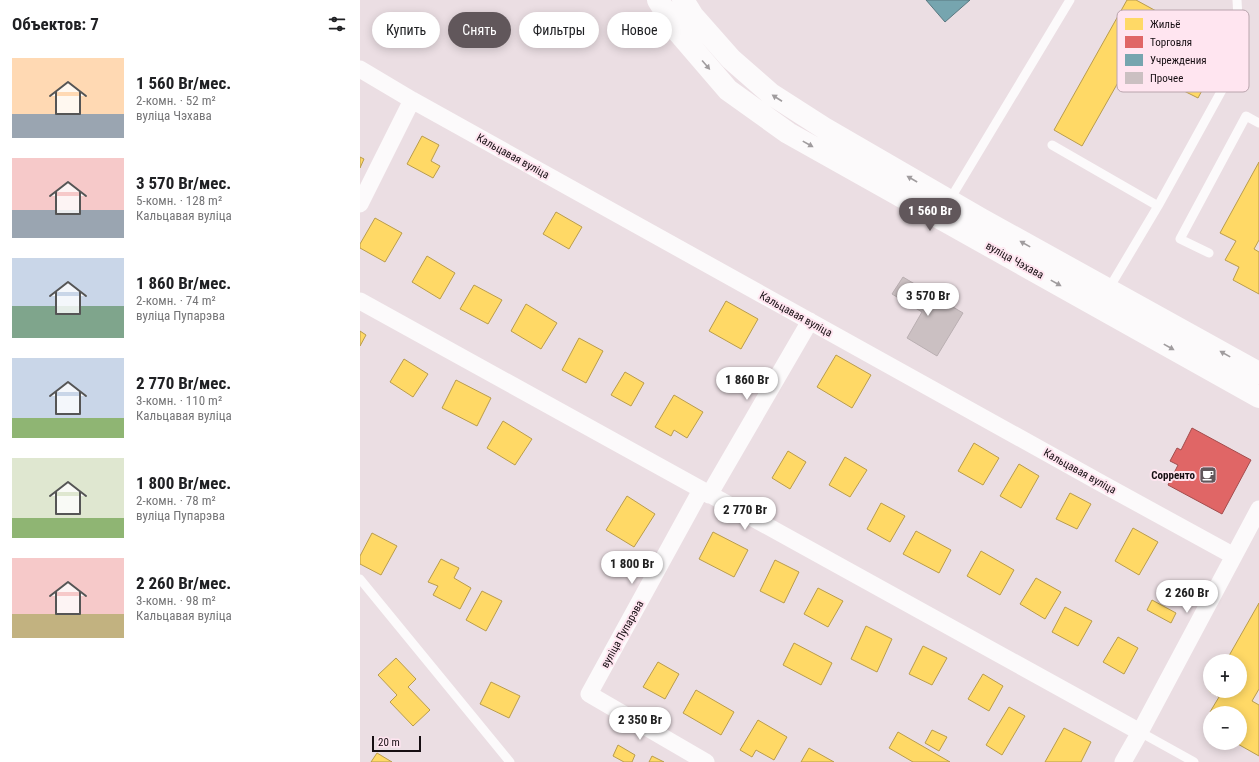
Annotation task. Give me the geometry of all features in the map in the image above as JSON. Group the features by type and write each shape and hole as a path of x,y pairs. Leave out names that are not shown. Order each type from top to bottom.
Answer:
{"main road":[{"name":"вуліца Чэхава","path":"658,0 679,33 728,90 788,133 1259,397"},
{"name":"вуліца Чэхава","path":"683,0 693,16 731,59 771,94 824,128 949,200 1259,373"}],"street":[{"name":"Кальцавая вуліца","path":"360,69 412,100 1234,556"},
{"path":"360,204 412,100"},
{"path":"360,301 1140,732"},
{"name":"вуліца Пупарэва","path":"706,762 589,694 705,492 810,321"},
{"path":"1123,762 1259,509"}],"lane":[{"path":"949,200 1070,0"},
{"path":"1237,0 1238,10"},
{"path":"1108,290 1158,206 1221,92"},
{"path":"1209,253 1180,239 1246,116 1259,123"},
{"path":"1052,146 1158,206"},
{"path":"360,579 510,762"},
{"path":"1140,732 1194,762"}],"building: Жильё":[{"path":"1127,0 1136,0 1154,10 1121,10"},
{"path":"1117,18 1117,84 1082,146 1054,130"},
{"path":"1186,92 1201,92 1198,98"},
{"path":"422,136 439,145 431,161 440,166 433,178 407,164"},
{"path":"360,157 364,159 360,168"},
{"path":"1259,162 1259,240 1254,249 1259,252 1259,294 1233,280 1239,267 1225,260 1236,241 1220,233"},
{"path":"556,212 582,227 569,249 543,234"},
{"path":"375,218 402,233 385,262 360,248 360,244"},
{"path":"427,256 455,273 440,299 412,282"},
{"path":"474,285 502,300 488,324 460,309"},
{"path":"726,301 758,319 741,349 709,331"},
{"path":"526,304 557,323 541,349 511,331"},
{"path":"360,331 366,335 360,346"},
{"path":"579,338 603,351 586,383 562,370"},
{"path":"836,355 871,375 852,408 817,387"},
{"path":"404,359 428,374 413,397 390,382"},
{"path":"625,372 644,383 631,406 611,395"},
{"path":"456,380 491,398 477,426 442,408"},
{"path":"674,395 703,412 687,438 674,430 671,436 655,427"},
{"path":"503,421 532,439 515,465 487,448"},
{"path":"974,443 999,458 983,485 958,471"},
{"path":"788,451 806,462 790,489 772,478"},
{"path":"845,457 867,470 850,497 829,485"},
{"path":"1019,464 1039,476 1021,508 1000,496"},
{"path":"1070,493 1091,504 1077,529 1056,519"},
{"path":"627,496 655,514 634,547 606,530"},
{"path":"881,503 905,516 890,542 867,529"},
{"path":"1133,528 1158,542 1139,575 1115,561"},
{"path":"916,531 951,550 939,573 903,554"},
{"path":"713,532 748,550 734,577 699,559"},
{"path":"372,533 397,546 381,575 360,564 360,556"},
{"path":"981,551 1014,570 1000,595 967,576"},
{"path":"441,559 459,568 454,578 471,588 460,609 433,595 438,586 428,582"},
{"path":"775,560 799,572 784,603 760,591"},
{"path":"1036,578 1061,592 1045,619 1020,604"},
{"path":"818,588 843,601 828,627 804,614"},
{"path":"482,591 502,601 486,631 466,620"},
{"path":"1152,600 1176,613 1171,623 1147,610"},
{"path":"1259,603 1259,689 1252,701 1259,705 1259,756 1247,749 1247,706 1214,706 1218,698 1247,698 1247,654 1230,654"},
{"path":"1065,607 1092,621 1078,646 1052,632"},
{"path":"866,626 892,639 877,672 851,659"},
{"path":"1118,637 1138,648 1124,674 1103,662"},
{"path":"794,643 832,663 821,685 783,665"},
{"path":"923,646 947,658 932,685 909,674"},
{"path":"396,658 416,679 408,687 430,710 413,726 390,702 397,695 378,675"},
{"path":"658,662 679,674 665,699 643,687"},
{"path":"983,674 1003,686 989,711 968,699"},
{"path":"491,682 520,696 509,718 480,704"},
{"path":"696,690 734,712 721,735 683,713"},
{"path":"1009,707 1025,716 1002,755 986,745"},
{"path":"758,720 787,737 774,760 756,750 752,757 740,750"},
{"path":"1064,728 1091,742 1081,762 1045,762"},
{"path":"932,730 947,737 939,751 925,743"},
{"path":"898,732 950,762 913,762 889,748"},
{"path":"618,745 635,755 632,762 624,762 613,756"},
{"path":"809,748 834,762 801,762"},
{"path":"377,753 392,762 371,762"},
{"path":"652,756 664,762 649,762"}],"building: Торговля":[{"name":"Сорренто","path":"1192,428 1251,460 1222,514 1168,485 1178,465 1170,461 1177,448 1181,450"}],"building: Учреждения":[{"path":"926,0 970,0 945,22"}],"building: Прочее":[{"path":"903,277 963,313 937,356 907,338 922,312 892,294"}],"place":[{"name":"Сорренто","path":"1208,475"}]}
